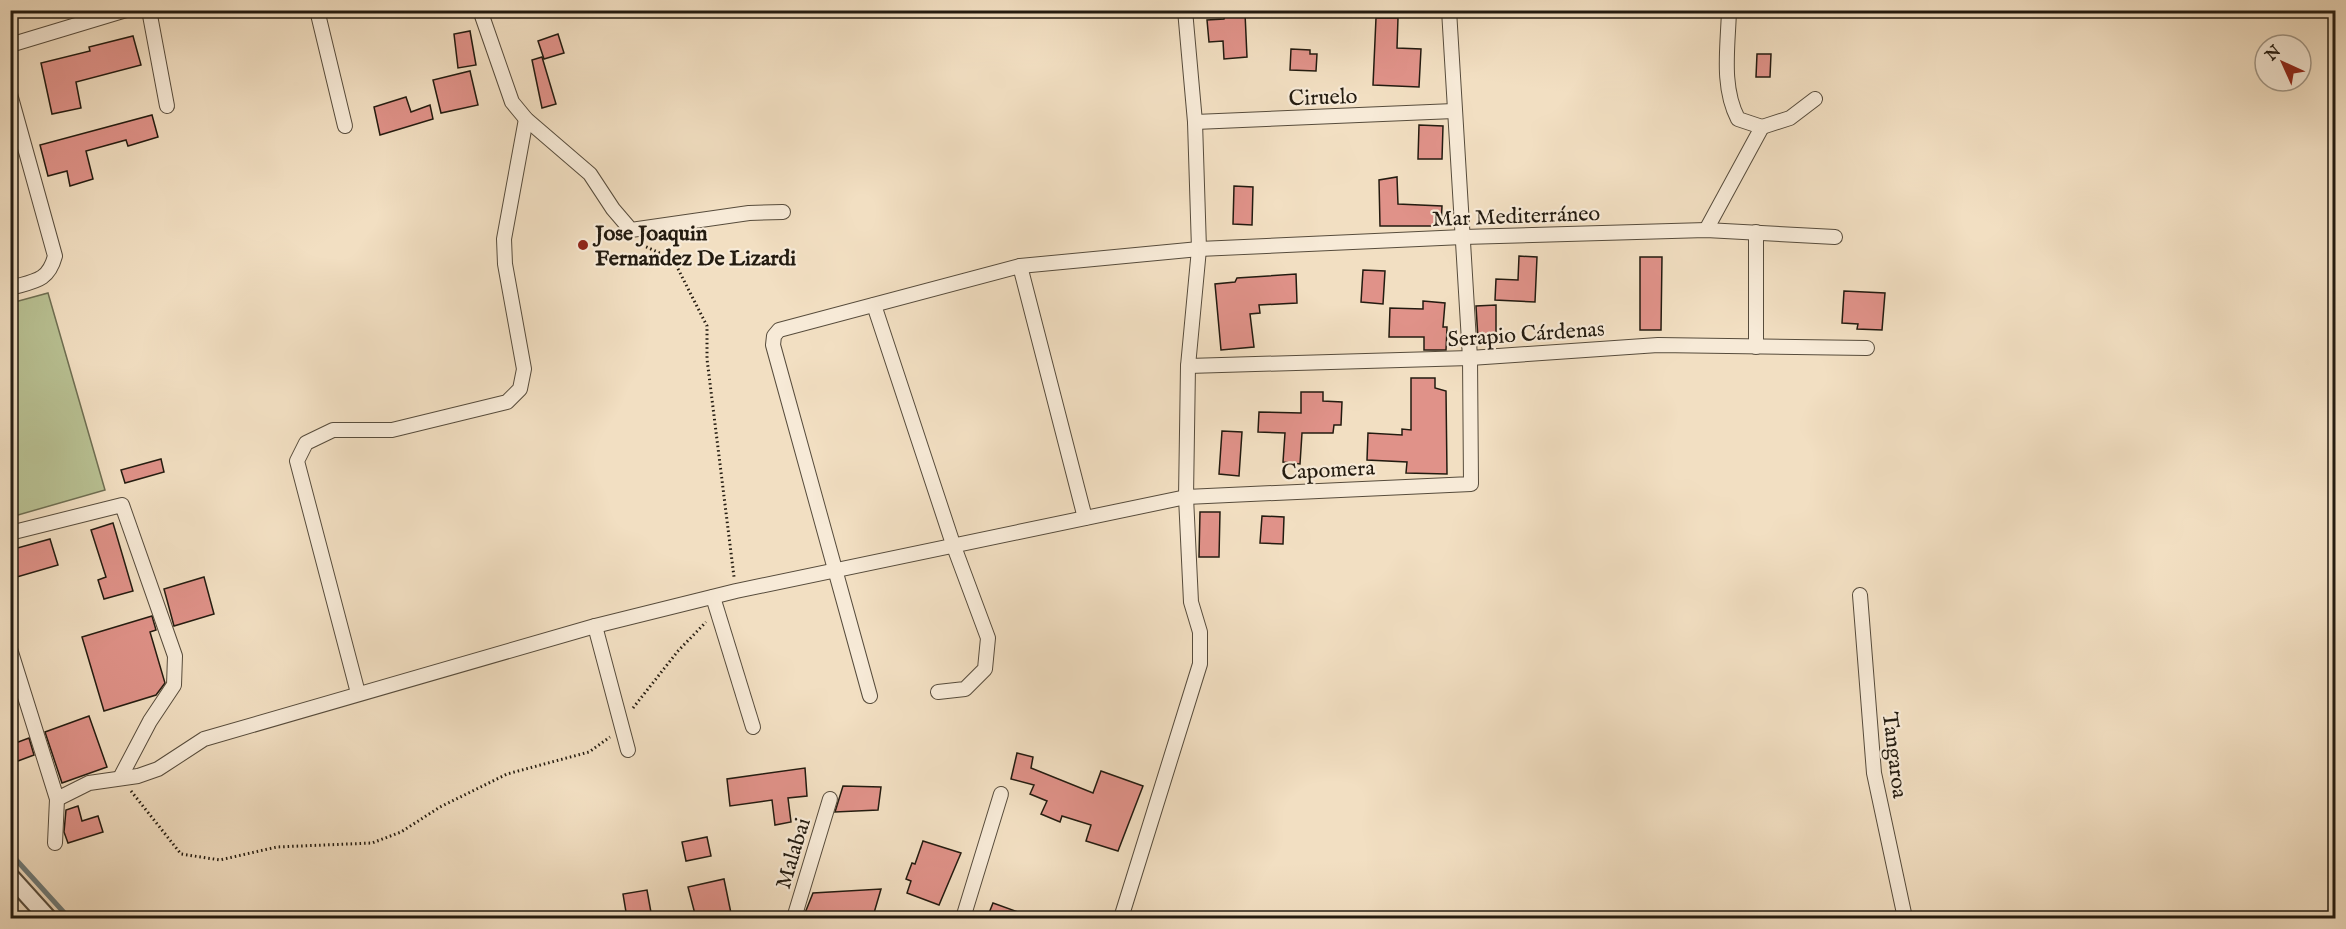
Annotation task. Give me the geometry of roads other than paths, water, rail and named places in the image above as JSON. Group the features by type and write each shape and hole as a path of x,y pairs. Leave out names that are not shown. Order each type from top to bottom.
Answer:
{"street":[{"path":"10,45 126,10"},
{"path":"149,10 168,105"},
{"path":"317,10 345,126"},
{"path":"480,10 512,102 526,119 590,174 613,210 631,230 749,213 783,212"},
{"path":"1121,918 1200,664 1200,632 1191,602 1186,497 1188,366 1199,249 1195,122 1185,10"},
{"path":"1449,10 1455,73 1454,111 1470,358"},
{"path":"1729,10 1727,83 1730,103 1738,119 1762,126 1790,118 1815,99"},
{"path":"10,94 55,256 51,269 42,279 10,288"},
{"name":"Ciruelo","path":"1195,122 1454,111"},
{"path":"358,693 297,461 299,452 306,443 333,430 392,430 507,402 520,389 524,369 505,264 504,239 526,119"},
{"path":"1706,230 1762,126"},
{"name":"Mar Mediterráneo","path":"834,570 773,345 774,336 779,330 1020,266 1199,249 1462,237 1706,230 1835,237"},
{"path":"1756,232 1756,347"},
{"path":"1020,266 1085,518"},
{"path":"874,305 953,544 988,638 985,669 965,689 938,692"},
{"name":"Serapio Cárdenas","path":"1188,366 1470,358 1658,345 1867,348"},
{"name":"Capomera","path":"57,800 89,783 138,776 158,769 204,739 595,626 715,603 736,591 1186,497 1471,484 1470,358"},
{"path":"10,533 122,506 175,656 174,685 150,721 120,778"},
{"path":"834,570 870,696"},
{"name":"Tangaroa","path":"1860,596 1874,773 1905,918"},
{"path":"715,603 753,727"},
{"path":"595,626 628,750"},
{"path":"10,649 57,800 54,843"},
{"path":"963,918 1001,794"},
{"name":"Malabai","path":"794,918 830,799"},
{"path":"10,876 48,918"}],"waterway":[{"path":"10,853 69,918"}],"place":[{"name":"Jose Joaquin Fernandez De Lizardi","path":"583,245"}]}
